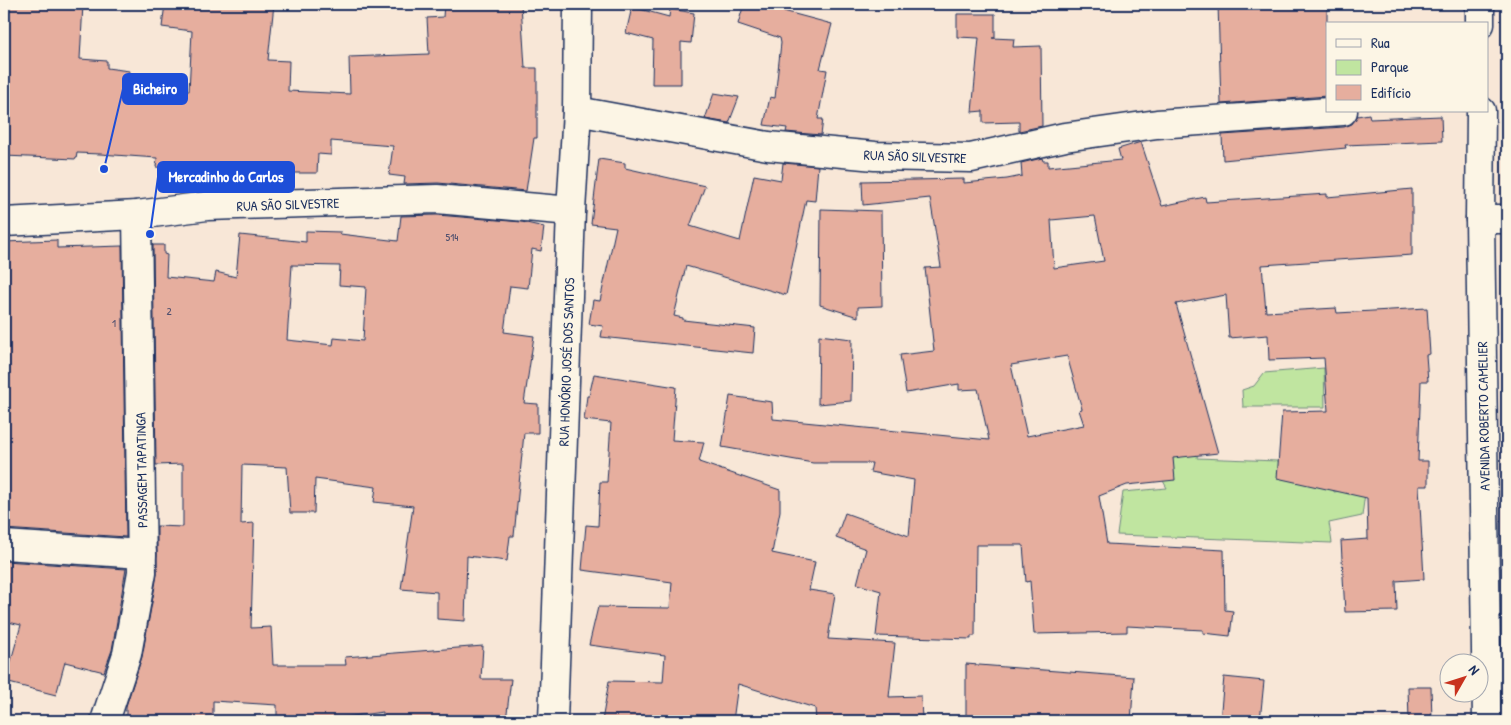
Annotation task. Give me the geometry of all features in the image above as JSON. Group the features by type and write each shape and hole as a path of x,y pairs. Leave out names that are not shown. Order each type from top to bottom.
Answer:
{"street":[{"name":"RUA HONÓRIO JOSÉ DOS SANTOS","path":"553,721 571,211 577,111 578,4"},
{"path":"1480,4 1480,22"},
{"name":"RUA SÃO SILVESTRE","path":"577,111 768,146 875,156 972,158 1065,137 1157,124 1329,112"},
{"name":"AVENIDA ROBERTO CAMELIER","path":"1481,112 1480,219 1487,721"},
{"name":"RUA SÃO SILVESTRE","path":"4,222 137,215 207,206 437,199 571,211"},
{"name":"PASSAGEM TAPATINGA","path":"105,721 127,654 142,572 137,215"},
{"path":"1480,219 1507,219"},
{"path":"4,545 142,554"}],"green space":[{"path":"1324,368 1325,407 1243,407 1242,390 1254,386 1264,373"},
{"path":"1200,433 1197,458 1331,463 1334,492 1366,486 1362,516 1329,523 1332,543 1117,535 1123,492 1167,488 1151,459"}],"building":[{"path":"4,4 83,4 80,59 107,61 107,68 129,71 128,86 189,91 192,31 162,27 165,4 274,4 268,60 289,61 288,91 350,94 349,57 429,54 427,18 443,17 444,4 521,4 525,68 537,68 537,138 534,138 526,191 438,183 404,184 405,177 389,175 393,146 331,141 331,155 318,154 317,173 236,173 183,166 183,170 156,167 157,158 100,154 77,153 76,159 4,156 4,65 7,65"},
{"path":"744,4 757,4 832,24 820,69 827,70 818,119 823,119 821,135 786,132 787,128 764,125 770,97 775,98 781,43 780,38 738,24"},
{"path":"1218,4 1327,4 1326,96 1221,104"},
{"path":"632,7 669,17 670,9 694,13 691,43 681,42 681,84 652,84 653,40 626,33"},
{"path":"957,14 995,14 995,38 992,38 1014,39 1013,47 1041,46 1042,126 1019,131 1019,122 983,123 983,111 972,112 979,38 957,37"},
{"path":"714,93 739,97 729,123 705,119"},
{"path":"1369,114 1370,119 1441,116 1442,141 1345,145 1346,148 1223,160 1222,135 1344,127 1352,124 1357,116"},
{"path":"1141,142 1162,206 1205,197 1206,202 1327,194 1327,197 1412,189 1412,255 1262,265 1266,312 1336,308 1337,313 1427,308 1430,354 1426,355 1428,381 1421,381 1418,461 1428,461 1428,486 1419,486 1424,579 1396,581 1397,611 1345,612 1341,541 1368,539 1367,498 1277,478 1282,412 1328,411 1324,358 1269,360 1268,335 1229,338 1226,295 1176,304 1218,453 1173,458 1175,480 1127,485 1099,496 1107,544 1224,550 1225,610 1233,611 1230,636 1203,633 1203,630 1127,626 1127,632 1034,634 1030,581 1026,582 1023,545 976,545 975,636 971,636 971,639 876,636 881,591 857,584 866,549 836,538 845,513 909,536 914,480 870,472 872,463 813,463 722,447 730,396 772,402 773,419 989,440 978,389 959,390 959,384 906,393 900,355 934,351 925,268 941,267 930,198 863,205 862,181 964,179 964,183 1007,179 1022,176 1021,163 1042,158 1043,161 1048,161 1048,167 1121,160 1118,149","holes":["1095,216 1104,261 1054,268 1051,220","1067,356 1082,409 1079,410 1084,425 1027,436 1011,365"]},
{"path":"599,159 625,163 625,168 705,186 690,226 740,241 754,175 781,180 783,163 818,166 815,201 806,200 786,295 686,266 674,316 683,318 683,320 755,328 753,353 601,337 603,326 589,324 593,300 600,301 616,227 591,224"},
{"path":"821,209 881,211 882,306 858,307 858,317 820,305"},
{"path":"437,215 522,222 544,227 541,251 532,249 528,288 510,286 504,332 534,336 524,403 538,404 538,433 524,433 514,536 510,536 507,561 467,556 465,621 437,619 437,592 401,589 413,506 374,502 376,487 315,479 314,513 290,513 287,467 242,465 241,524 254,523 251,628 271,627 273,665 346,665 345,657 483,646 481,679 511,679 506,721 383,721 383,712 315,721 277,721 277,705 213,701 213,719 156,718 156,721 126,721 126,706 142,657 157,575 157,526 183,527 183,464 156,465 153,245 164,245 164,254 167,255 166,277 214,282 216,272 236,277 240,235 306,242 306,231 341,232 340,234 398,241 401,216","holes":["292,265 340,266 339,285 366,287 363,341 334,338 333,345 287,340"]},
{"path":"57,240 57,248 122,246 126,537 4,529 4,242"},
{"path":"819,335 852,339 851,401 818,404"},
{"path":"594,374 676,387 672,440 704,442 699,462 780,490 780,511 772,553 815,562 809,590 835,594 828,639 895,643 889,697 921,696 922,720 816,721 815,708 738,684 733,721 602,721 609,681 663,682 665,655 589,645 598,607 670,608 672,582 582,570 586,525 598,526 600,482 607,482 611,423 584,420 587,396 589,396"},
{"path":"4,561 126,569 112,650 104,672 65,662 56,695 5,682 21,625 4,621"},
{"path":"966,664 1134,677 1131,721 966,721"},
{"path":"1224,677 1264,681 1260,721 1220,721"},
{"path":"1408,687 1431,687 1432,721 1409,721"}],"place":[{"name":"Bicheiro","path":"104,169"},
{"name":"Mercadinho do Carlos","path":"150,234"}]}
